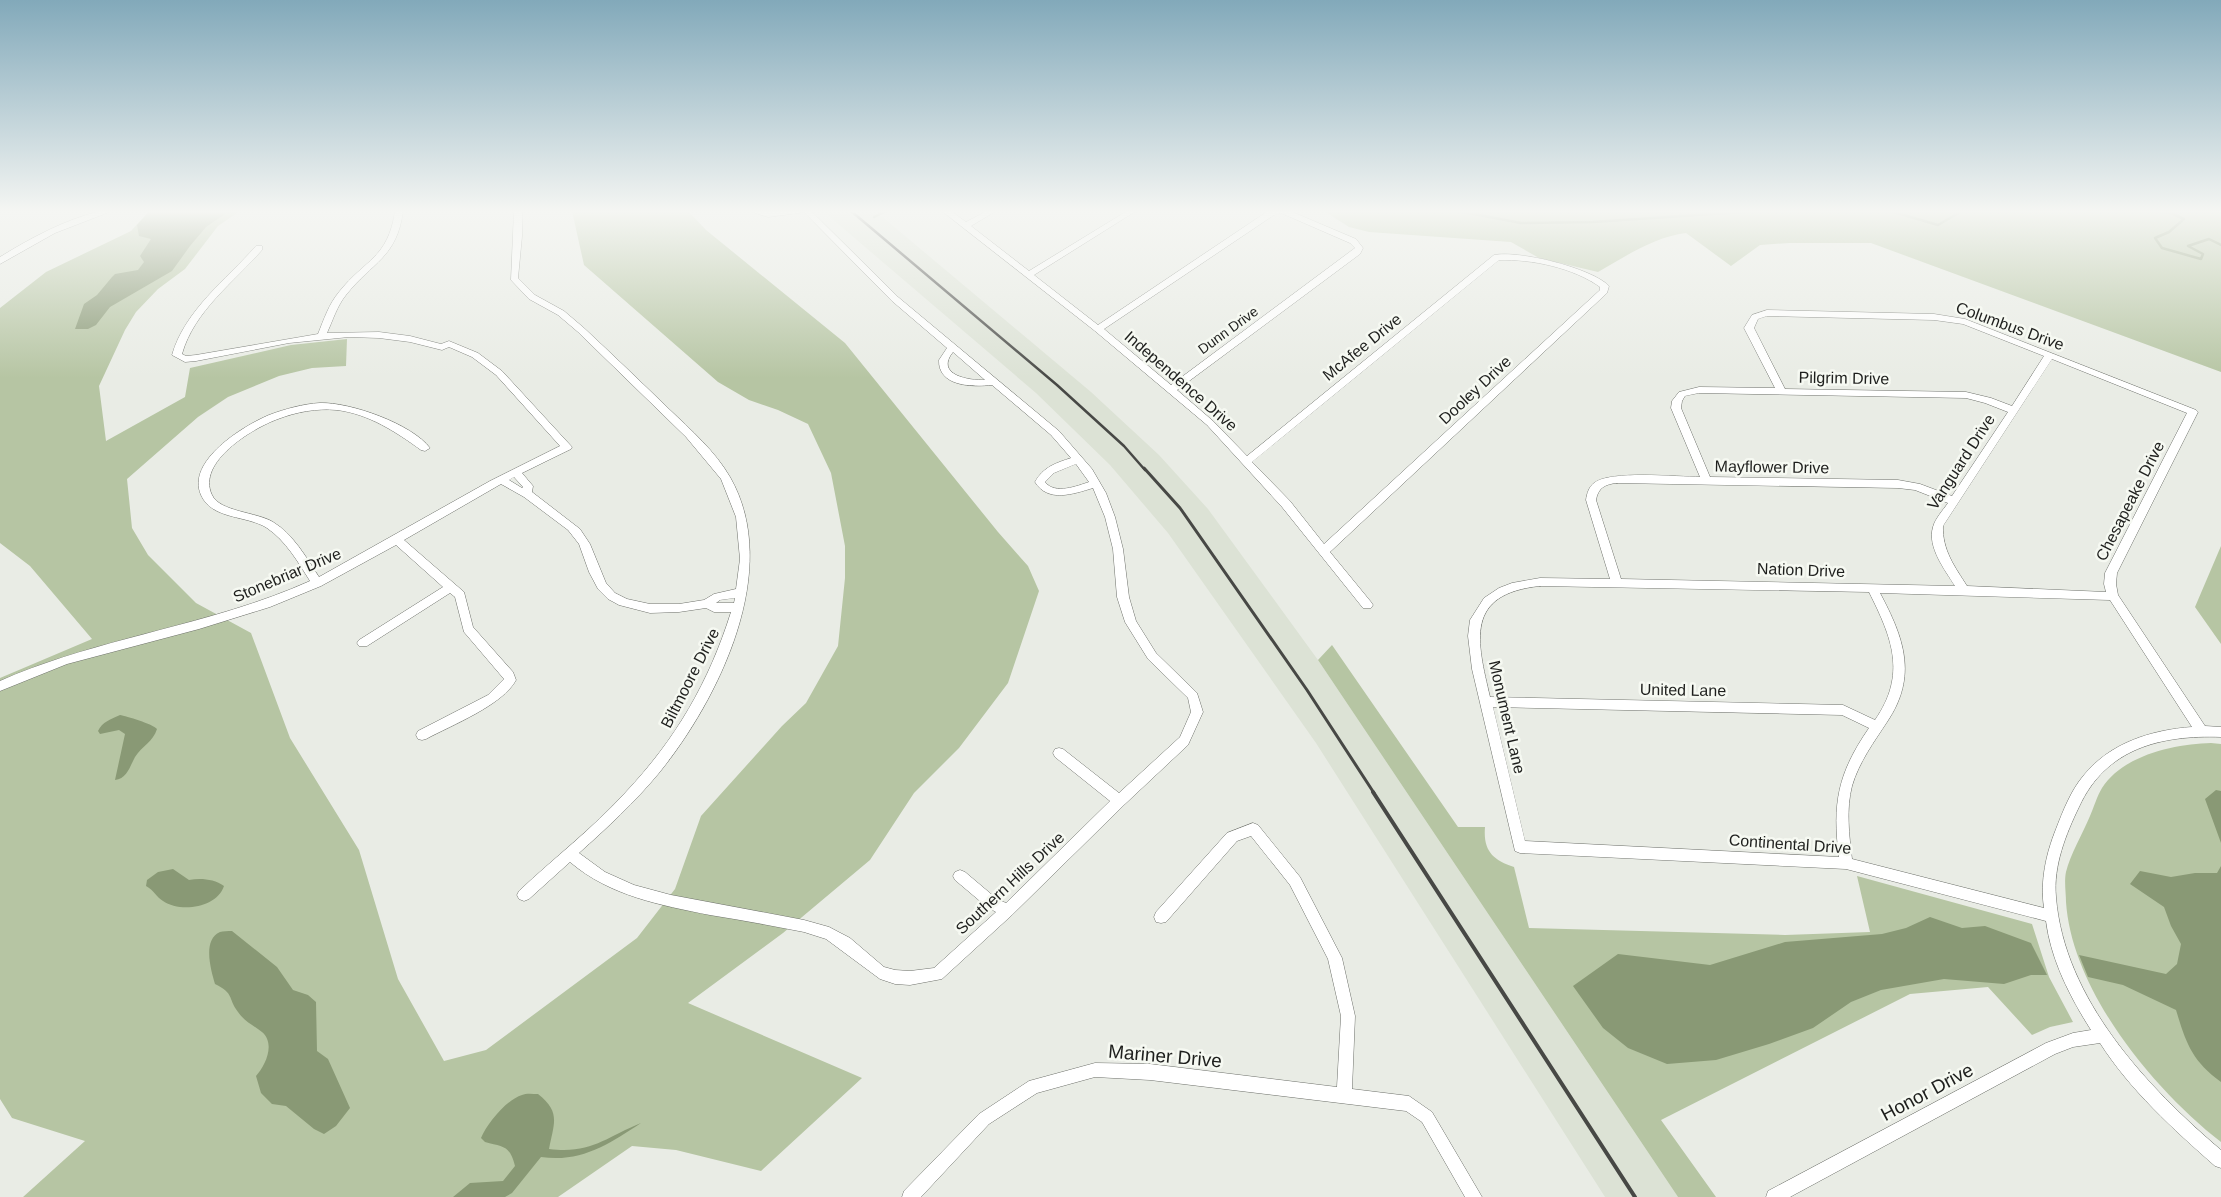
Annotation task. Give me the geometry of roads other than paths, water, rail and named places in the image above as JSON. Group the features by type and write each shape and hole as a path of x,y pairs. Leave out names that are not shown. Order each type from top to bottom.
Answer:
{"street":[{"path":"242,267 201,310 185,331 177,356 185,359 196,358 322,335 343,293 372,267"},
{"name":"Biltmoore Drive","path":"514,267 514,278 532,297 561,313 580,330 701,446 726,479 738,504 743,528 744,575 736,622 726,646 681,734 629,798 524,894"},
{"name":"Southern Hills Drive","path":"569,852 580,863 601,878 639,894 804,926 829,933 845,943 880,972 895,977 910,978 937,974 1007,911 1184,740 1197,712 1193,696 1152,656 1131,622 1123,597 1118,549 1110,517 1101,493 1088,471 1055,433 952,348 895,298 863,267"},
{"name":"Independence Drive","path":"1019,267 1172,389 1247,461 1286,504 1367,605"},
{"path":"1028,274 1040,267"},
{"path":"1098,329 1191,267"},
{"name":"Dunn Drive","path":"1172,389 1337,267"},
{"name":"McAfee Drive","path":"1247,461 1483,267"},
{"name":"Dooley Drive","path":"1324,551 1604,291 1605,286 1600,281 1559,267"},
{"name":"Columbus Drive","path":"1782,392 1749,328 1751,320 1756,315 1767,313 1948,319 1982,328 2193,412"},
{"name":"Stonebriar Drive","path":"0,686 28,672 63,659 240,613 317,583 516,472 567,447 499,373 486,362 463,349 449,344 442,347 406,338 380,335 349,333 322,335"},
{"path":"952,348 942,359 943,367 948,374 957,380 969,383 992,382"},
{"name":"Vanguard Drive","path":"1964,590 1939,548 1936,537 1938,526 2049,356"},
{"name":"Pilgrim Drive","path":"1707,481 1676,408 1677,401 1682,394 1699,390 1966,395 1988,400 2013,410"},
{"path":"317,583 302,558 276,530 260,519 225,510 210,499 205,486 206,474 216,455 242,434 272,418 295,411 331,406 357,410 402,431 425,448"},
{"name":"Chesapeake Drive","path":"2113,596 2110,584 2111,573 2193,412"},
{"path":"1078,460 1057,467 1043,476 1040,481 1042,487 1050,491 1063,491 1094,484"},
{"path":"516,472 528,486 526,493"},
{"name":"Mayflower Drive","path":"1616,582 1591,500 1592,492 1598,484 1617,479 1898,484 1916,487 1954,501"},
{"path":"502,480 516,491 526,493 534,501 567,522 577,532 586,545 591,564 604,588 618,600 635,608 659,609 708,604 716,598 741,593"},
{"path":"397,540 460,595 468,629 482,646 506,669 510,680 503,690 492,698 422,735"},
{"name":"Nation Drive","path":"1491,598 1504,590 1521,584 1540,582 1964,590 2113,596"},
{"path":"363,642 451,587"},
{"path":"1846,863 1842,828 1844,794 1855,762 1876,726 1892,704 1900,678 1899,652 1895,636 1873,589"},
{"path":"2113,596 2201,731"},
{"name":"Monument Lane","path":"1491,598 1477,618 1474,640 1486,702 1520,847"},
{"path":"708,604 714,608 738,607"},
{"name":"United Lane","path":"1486,702 1843,710 1876,726"},
{"path":"2221,732 2201,731 2166,735 2135,744 2108,757 2079,791 2065,822 2052,862 2049,896 2059,948 2068,973 2092,1017 2160,1106 2221,1160"},
{"path":"1059,753 1120,801"},
{"path":"1161,917 1232,837 1253,829 1295,881 1335,958 1348,1016 1344,1096"},
{"name":"Continental Drive","path":"1520,847 1846,863 2052,916"},
{"path":"960,876 992,903 1007,911"},
{"name":"Honor Drive","path":"1774,1197 2051,1048 2074,1040 2104,1035"},
{"name":"Mariner Drive","path":"910,1197 984,1120 1034,1086 1095,1070 1150,1072 1409,1104 1427,1117 1474,1197"}],"railway":[{"path":"917,267 1057,385 1124,446 1145,470"},
{"path":"1144,468 1180,508 1307,690 1374,793"},
{"path":"1373,792 1635,1197"}]}
